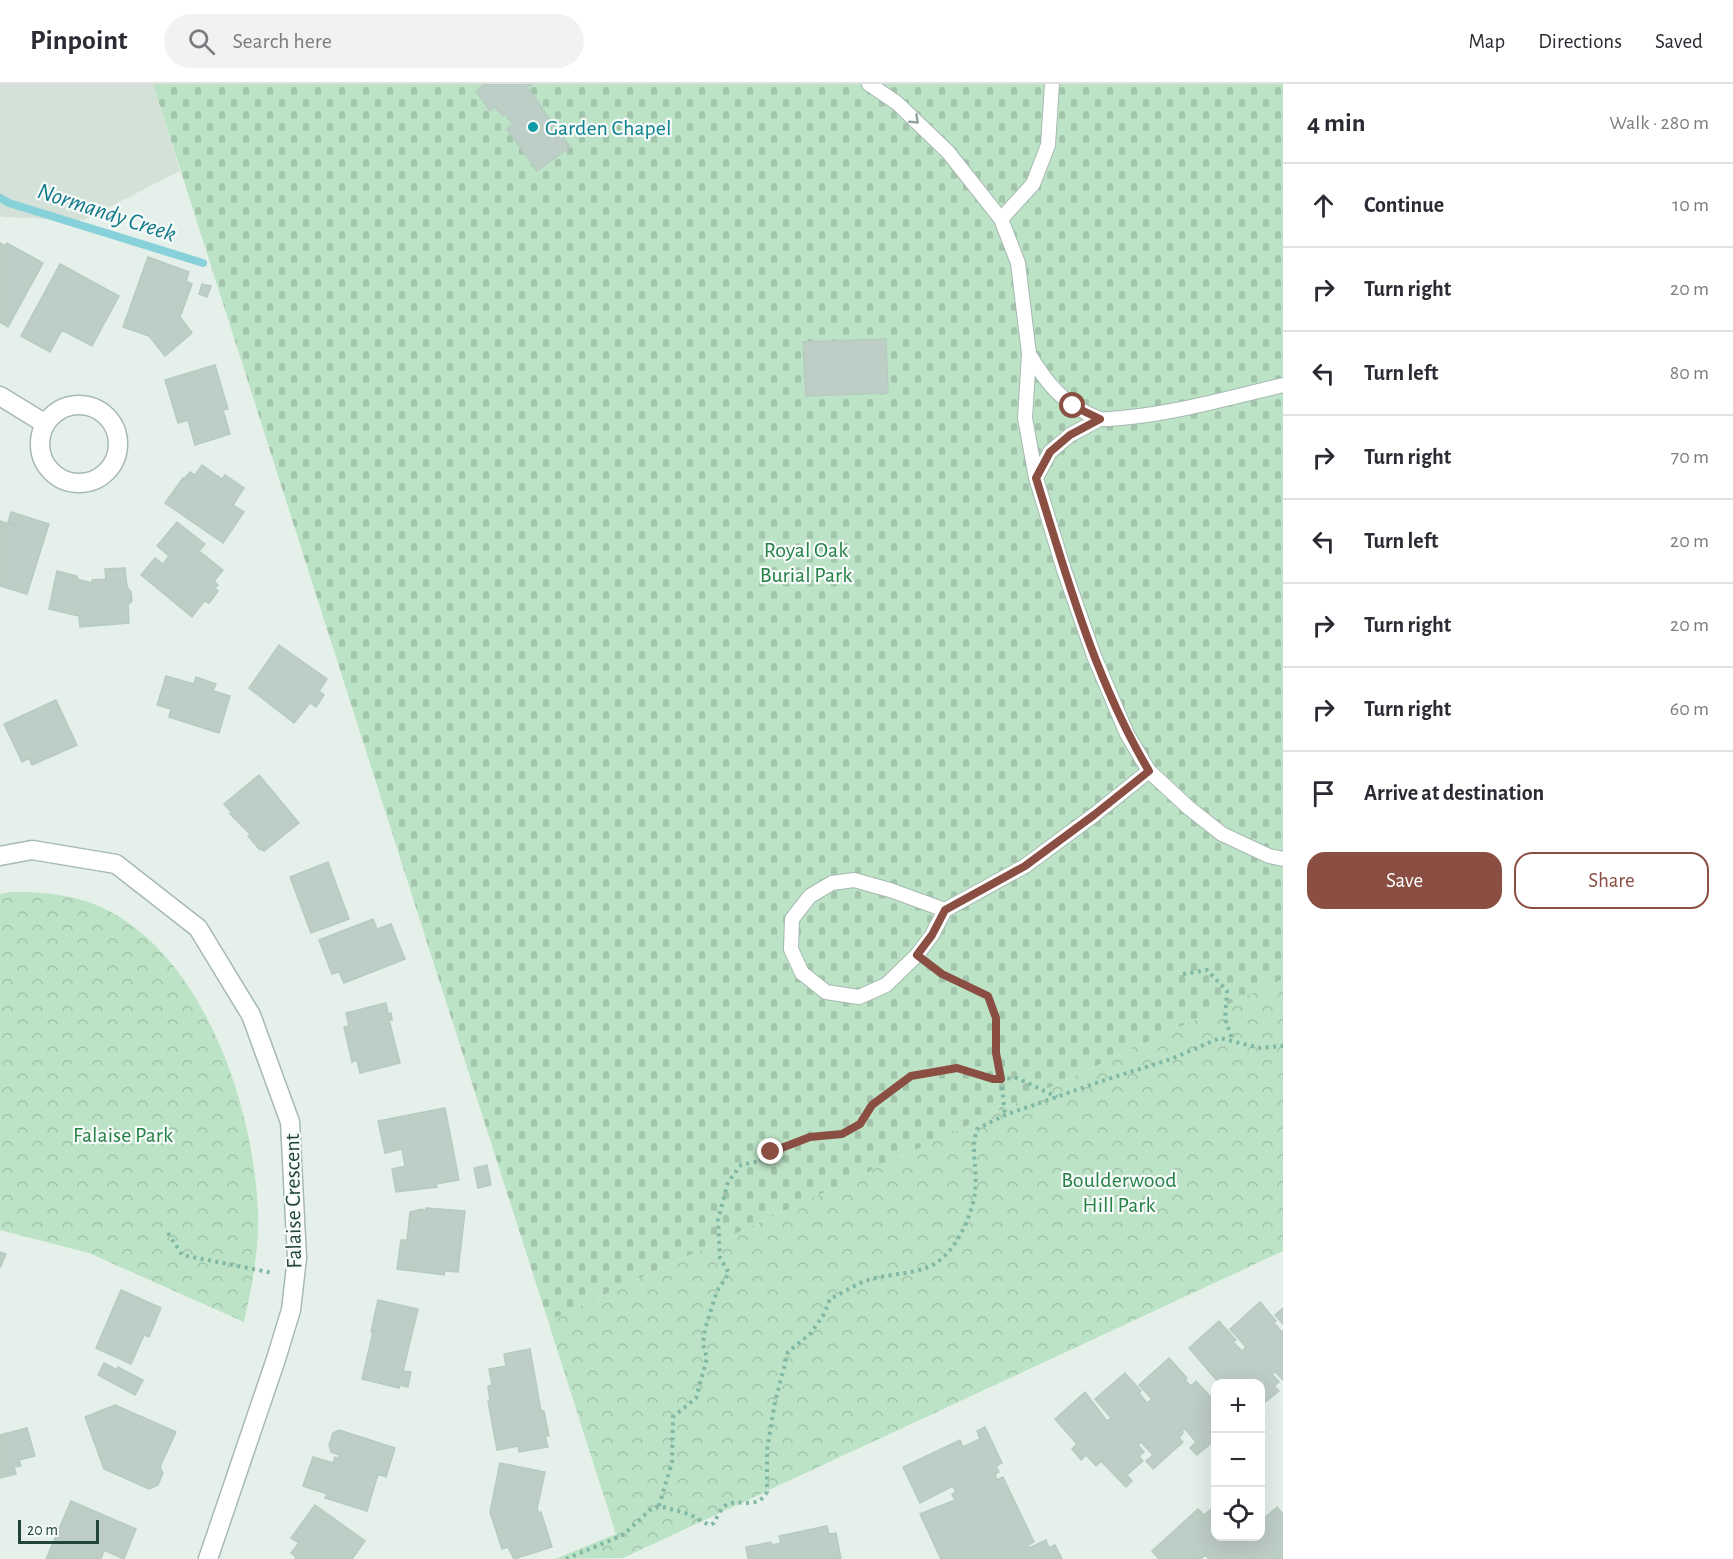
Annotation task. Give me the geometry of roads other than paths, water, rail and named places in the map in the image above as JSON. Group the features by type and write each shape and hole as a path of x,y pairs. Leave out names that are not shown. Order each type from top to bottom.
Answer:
{"street":[{"path":"0,396 44,423"},
{"path":"73,404 91,406 106,415 116,430 118,447 113,464 101,477 84,483 67,481 51,473 42,458 39,440 44,423 57,411 73,404"},
{"name":"Falaise Crescent","path":"0,856 32,850 116,864 198,928 251,1015 290,1122 297,1258 291,1310 208,1559"}],"lane":[{"path":"869,84 897,103 948,152 1001,219 1018,263 1029,354 1025,418 1036,478 1064,570 1094,656 1127,734 1149,771 1189,808 1222,834 1269,856 1283,859"},
{"path":"1001,219 1033,184 1048,145 1052,84"},
{"path":"1029,354 1048,384 1073,406 1100,419"},
{"path":"1036,478 1050,452 1070,435 1100,419 1141,416 1198,406 1283,385"},
{"path":"945,910 854,880 832,883 810,896 792,920 790,949 802,973 826,992 859,997 886,985 917,955 932,935 945,910 1025,866 1149,771"}],"waterway":[{"name":"Normandy Creek","path":"0,198 9,203 203,263"}],"place":[{"name":"Garden Chapel","path":"533,127"}],"park label":[{"name":"Royal Oak Burial Park","path":"806,562"},
{"name":"Falaise Park","path":"123,1134"},
{"name":"Boulderwood Hill Park","path":"1119,1192"}]}
